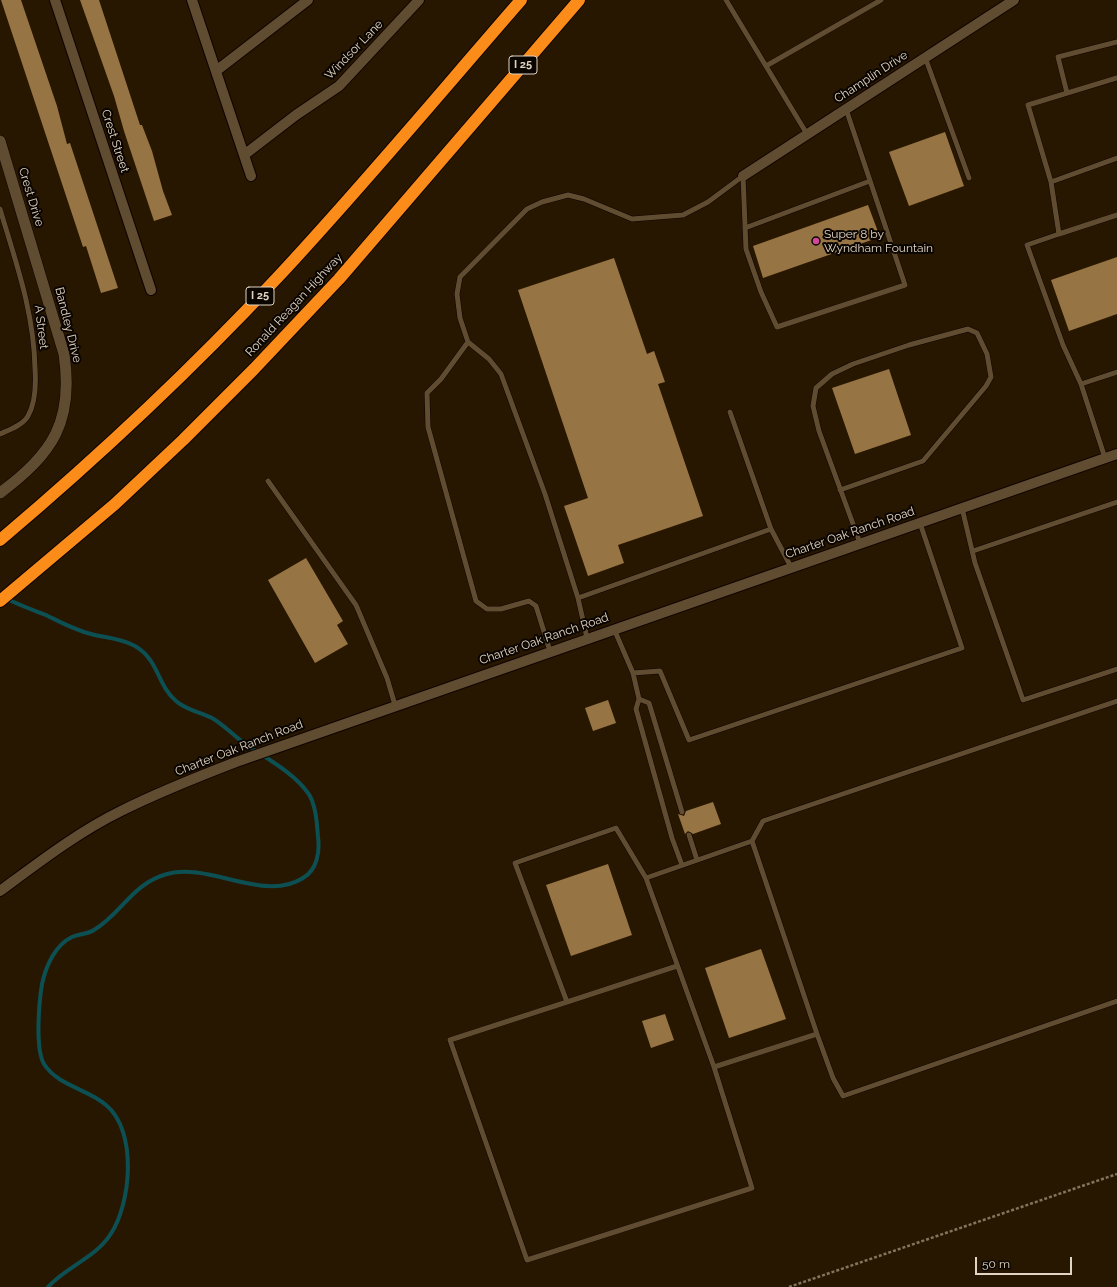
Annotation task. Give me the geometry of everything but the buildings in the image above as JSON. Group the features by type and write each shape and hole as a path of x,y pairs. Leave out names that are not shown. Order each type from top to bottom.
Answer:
{"highway":[{"name":"I 25","path":"0,540 79,473 122,433 272,284 519,0"},
{"name":"Ronald Reagan Highway","path":"0,601 115,504 183,440 254,369 339,279 579,0"}],"street":[{"name":"Crest Street","path":"55,0 150,290"},
{"path":"192,0 251,176"},
{"path":"216,71 308,0"},
{"name":"Windsor Lane","path":"244,154 296,115 339,86 419,0"},
{"name":"Champlin Drive","path":"743,176 1014,0"},
{"name":"Crest Drive","path":"0,141 37,260"},
{"name":"Bandley Drive","path":"0,493 29,469 57,434 64,415 67,397 67,377 64,354 37,260"},
{"name":"Charter Oak Ranch Road","path":"0,891 73,840 120,811 163,791 236,762 395,705 1117,454"}],"lane":[{"path":"726,0 807,134"},
{"path":"766,66 881,0"},
{"path":"1067,93 1058,57 1117,42"},
{"path":"925,57 969,178"},
{"path":"1060,234 1051,182 1028,105 1117,78"},
{"path":"743,176 746,249 761,292 777,327 905,285 846,109"},
{"path":"1051,182 1117,158"},
{"path":"587,638 578,598 545,494 501,374 489,359 468,342 460,318 457,294 460,277 527,209 542,202 568,195 584,199 632,219 683,215 708,202 743,176"},
{"path":"745,228 870,181"},
{"name":"A Street","path":"0,209 27,299 35,348 36,384 34,400 28,417 13,429 0,434"},
{"path":"1105,458 1081,384 1063,345 1027,245 1117,214"},
{"path":"840,490 923,461 986,386 991,377 987,354 977,333 968,328 908,345 853,364 832,374 816,388 813,406 819,431 840,490 860,543"},
{"path":"468,342 441,379 427,393 428,428 476,601 487,609 501,609 529,601 536,606 550,651"},
{"path":"1081,384 1117,372"},
{"path":"730,412 771,529 791,567"},
{"path":"268,481 356,605 387,678 395,705"},
{"path":"973,551 1117,502"},
{"path":"962,508 975,563 1023,700 1117,669"},
{"path":"633,673 660,671 689,740 962,648 920,523"},
{"path":"578,598 771,529"},
{"path":"614,629 633,673 640,699 636,709 672,838 682,865"},
{"path":"640,699 649,703 682,812"},
{"path":"646,878 752,841 763,821 1117,701"},
{"path":"567,1002 515,863 616,828 646,878 678,966 714,1067 752,1188 527,1260 450,1040 678,966"},
{"path":"689,835 697,860"},
{"path":"752,841 817,1034 833,1078 843,1096 1117,1001"},
{"path":"714,1067 817,1034"}],"path":[{"path":"789,1287 1117,1174"}],"waterway":[{"path":"5,598 74,628 91,634 124,641 143,652 154,665 165,688 176,701 184,707 212,718 244,743 278,765 302,785 313,803 317,820 319,843 318,854 312,870 308,875 288,885 254,885 200,873 183,872 167,874 155,878 136,891 112,916 92,931 72,937 66,941 52,957 44,977 41,992 38,1025 41,1057 44,1064 57,1077 99,1100 106,1105 116,1117 123,1132 127,1150 128,1168 123,1206 110,1235 97,1250 55,1280 48,1287"}],"place":[{"name":"Super 8 by Wyndham Fountain","path":"816,241"}]}
